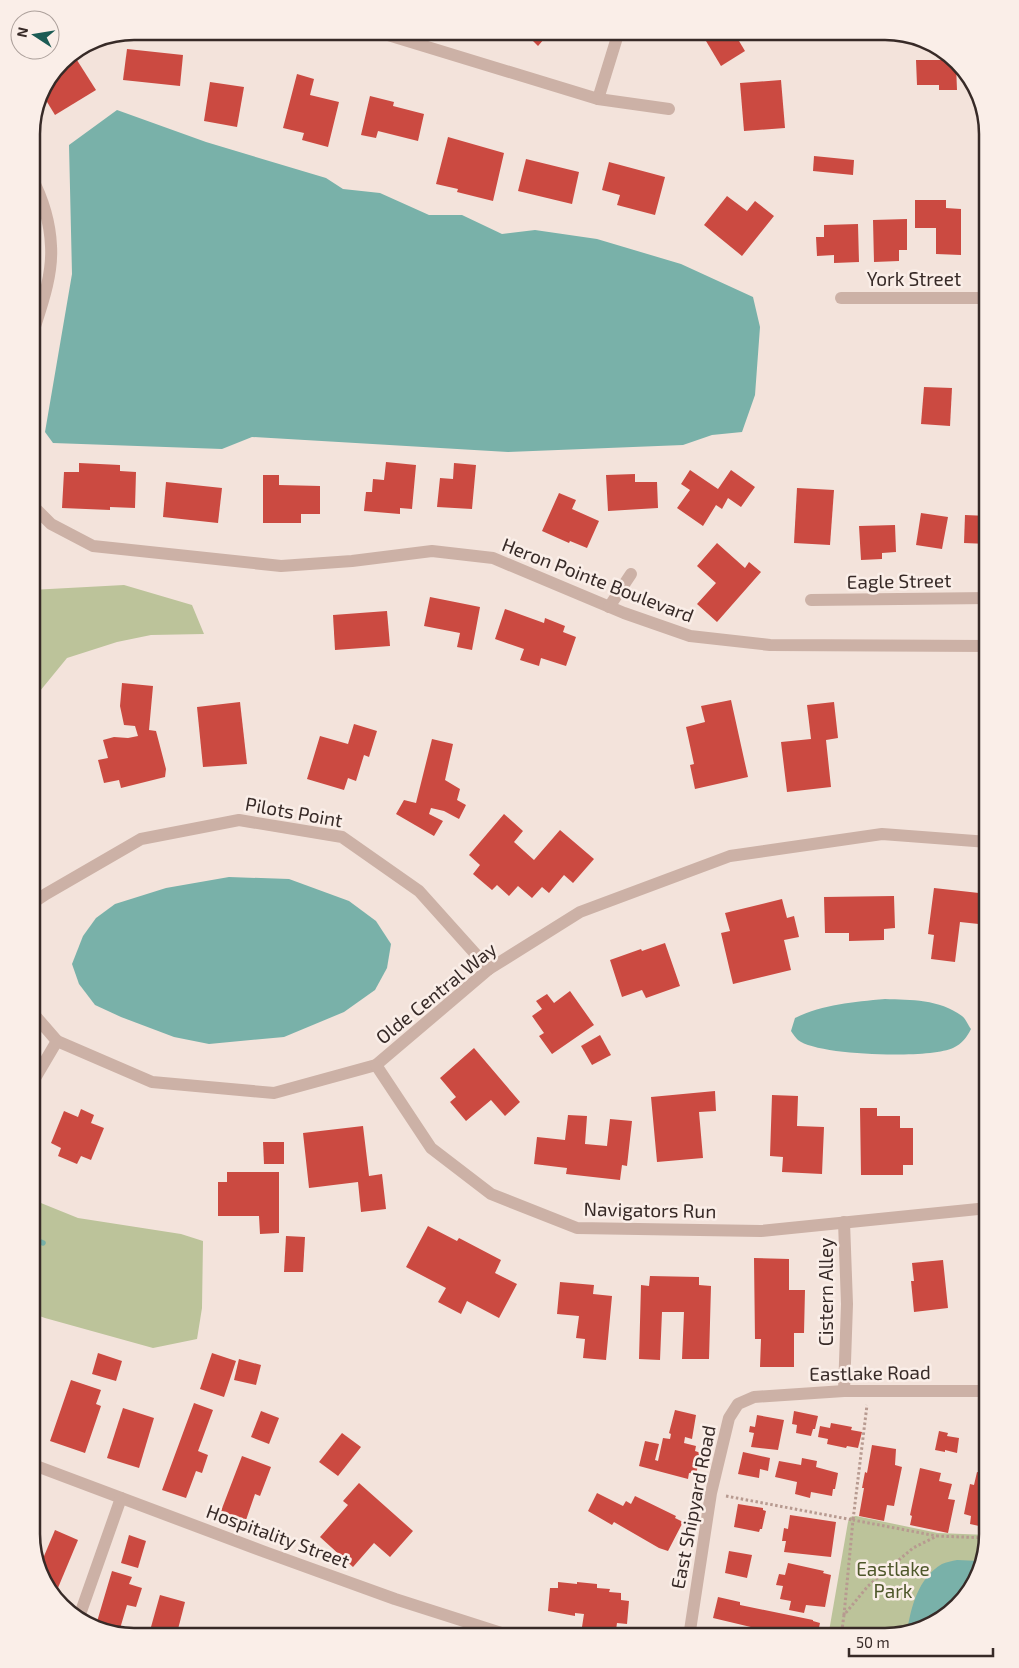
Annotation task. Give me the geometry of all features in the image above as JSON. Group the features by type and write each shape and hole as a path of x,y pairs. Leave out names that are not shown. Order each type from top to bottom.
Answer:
{"street":[{"path":"405,40 598,99 669,109"},
{"path":"598,99 616,40"},
{"path":"40,197 47,219 51,246 48,281 40,308"},
{"name":"York Street","path":"841,298 979,298"},
{"name":"Heron Pointe Boulevard","path":"40,513 51,524 92,546 281,566 352,561 432,551 493,558 609,607 690,636 770,645 979,646"},
{"path":"609,607 631,574"},
{"name":"Eagle Street","path":"811,600 979,598"},
{"name":"Pilots Point","path":"40,898 142,839 239,820 342,837 419,891 489,970"},
{"name":"Olde Central Way","path":"40,1021 57,1041 152,1082 274,1093 376,1065 489,970 580,912 730,856 882,834 979,841"},
{"path":"40,1070 57,1041"},
{"name":"Navigators Run","path":"376,1065 431,1148 491,1194 577,1228 761,1231 979,1209"},
{"name":"Cistern Alley","path":"844,1222 846,1304 844,1391"},
{"name":"Eastlake Road","path":"754,1396 844,1391 979,1390"},
{"name":"East Shipyard Road","path":"690,1628 711,1493 729,1418 738,1404 754,1396"},
{"name":"Hospitality Street","path":"40,1467 265,1552 487,1628"},
{"path":"81,1611 121,1498"}],"path":[{"path":"842,1628 869,1391"},
{"path":"711,1493 937,1536 979,1538"},
{"path":"844,1616 868,1586 889,1567 913,1548 937,1536"}],"green space":[{"path":"124,585 192,605 204,634 151,635 117,642 67,658 40,691 40,590"},
{"path":"40,1203 78,1218 181,1234 203,1241 202,1308 197,1339 153,1348 40,1316"},
{"name":"Eastlake Park","path":"856,1516 938,1533 979,1535 977,1552 969,1576 956,1596 947,1605 927,1618 915,1623 885,1628 830,1628 850,1517"}],"water":[{"path":"117,110 206,142 326,178 343,189 380,193 429,215 462,215 502,234 535,230 597,239 681,264 753,297 760,327 755,395 742,432 712,435 683,445 508,452 252,437 222,449 53,443 45,432 72,274 69,145"},
{"path":"229,877 289,879 349,901 376,921 391,944 387,968 375,990 344,1012 284,1037 209,1044 174,1037 95,1005 79,984 72,964 83,936 96,918 115,904 166,888"},
{"path":"885,999 934,1003 944,1006 962,1016 971,1029 964,1040 953,1048 922,1054 899,1055 827,1050 798,1040 791,1031 795,1018 806,1013 839,1004"},
{"path":"957,1560 975,1561 963,1586 947,1605 927,1618 908,1625 921,1585 934,1570 947,1562"}],"building":[{"path":"532,40 543,40 538,46"},
{"path":"705,40 738,40 745,51 721,66"},
{"path":"127,49 183,55 180,86 123,80"},
{"path":"77,59 96,90 55,115 46,100 47,98 59,77"},
{"path":"916,60 943,60 956,72 957,90 939,90 939,85 917,85"},
{"path":"297,74 314,79 310,95 339,102 328,147 302,140 304,133 283,128"},
{"path":"781,80 785,128 744,131 740,83"},
{"path":"210,82 244,87 237,127 204,121"},
{"path":"370,96 394,102 393,106 424,114 418,141 378,131 376,138 361,135"},
{"path":"448,137 504,153 493,201 457,192 458,189 436,184"},
{"path":"814,156 854,160 853,175 813,171"},
{"path":"526,159 579,172 572,204 518,191"},
{"path":"609,162 665,177 655,215 617,205 620,195 602,190"},
{"path":"727,196 747,211 755,201 774,216 742,256 704,225"},
{"path":"915,200 946,200 946,208 961,209 961,255 936,254 936,228 915,228"},
{"path":"907,219 907,250 899,250 899,261 874,262 873,220"},
{"path":"858,224 859,262 834,263 834,255 817,256 816,237 824,237 824,225"},
{"path":"924,387 952,388 950,426 921,424"},
{"path":"386,462 416,465 412,509 400,508 400,514 364,511 366,492 372,492 373,479 384,480"},
{"path":"79,463 120,465 120,471 136,472 135,508 110,507 110,510 62,508 64,472 79,472"},
{"path":"454,463 476,465 472,509 437,507 440,478 453,479"},
{"path":"690,470 718,489 731,470 755,487 741,507 728,498 722,509 716,505 703,526 677,508 690,490 681,484"},
{"path":"635,474 635,482 657,482 658,508 608,511 606,475"},
{"path":"263,475 279,475 279,485 320,486 320,514 301,514 301,523 263,523"},
{"path":"166,482 222,488 218,523 163,517"},
{"path":"797,488 834,490 830,545 794,543"},
{"path":"559,493 576,500 572,509 599,521 587,548 570,541 569,543 542,531"},
{"path":"921,513 948,517 942,549 916,545"},
{"path":"965,515 979,516 979,544 964,543"},
{"path":"895,525 896,552 882,553 882,559 861,560 859,526"},
{"path":"717,543 745,568 749,562 761,572 717,622 697,604 716,583 697,566"},
{"path":"430,597 480,607 472,650 457,647 460,633 424,626"},
{"path":"505,609 544,623 545,618 565,626 563,632 576,637 566,666 541,658 539,666 520,660 524,649 495,639"},
{"path":"387,611 390,646 335,650 333,615"},
{"path":"122,683 153,686 149,730 156,731 166,769 165,777 121,788 119,780 104,783 98,760 108,758 103,740 114,737 128,738 138,736 135,726 124,725 120,706"},
{"path":"731,700 748,777 695,789 690,765 694,764 686,727 705,722 701,706"},
{"path":"240,702 247,764 203,767 197,707"},
{"path":"834,702 838,738 826,740 831,787 787,792 781,742 811,739 807,705"},
{"path":"354,724 377,731 369,757 364,755 356,781 348,778 344,790 307,779 320,736 348,744"},
{"path":"432,739 453,744 445,780 460,789 457,800 466,805 459,819 444,811 431,808 429,814 443,821 434,836 396,814 404,800 416,803"},
{"path":"504,814 523,831 514,842 534,860 560,830 594,859 573,883 564,875 549,893 542,887 532,898 518,886 509,896 497,885 492,890 473,874 480,865 469,855"},
{"path":"934,888 979,893 979,924 960,922 955,962 931,959 934,935 928,934"},
{"path":"894,896 895,928 884,929 884,940 849,941 849,933 825,933 824,897"},
{"path":"782,899 787,918 794,916 799,937 784,940 791,970 733,984 721,933 730,931 725,913"},
{"path":"665,943 680,986 646,998 642,990 622,997 610,960"},
{"path":"570,991 594,1025 552,1054 539,1036 544,1033 532,1016 542,1009 536,1001 547,994 554,1003"},
{"path":"600,1035 611,1055 592,1065 581,1046"},
{"path":"474,1048 520,1102 505,1116 491,1100 466,1121 450,1102 456,1097 440,1078"},
{"path":"715,1091 716,1111 699,1112 703,1158 657,1162 651,1097"},
{"path":"772,1095 798,1096 797,1126 824,1127 822,1174 782,1172 783,1157 770,1156"},
{"path":"860,1108 877,1108 877,1116 900,1116 900,1128 913,1128 913,1165 903,1165 903,1175 861,1175"},
{"path":"81,1109 94,1115 91,1123 104,1128 91,1160 81,1156 77,1164 58,1156 61,1148 51,1143 64,1111 78,1117"},
{"path":"568,1115 587,1116 585,1144 607,1146 610,1119 632,1121 627,1166 622,1165 620,1180 566,1174 567,1168 534,1164 537,1137 565,1140"},
{"path":"363,1126 369,1176 382,1174 386,1209 361,1212 358,1182 309,1188 303,1133"},
{"path":"263,1142 284,1142 284,1164 264,1164"},
{"path":"227,1172 279,1172 279,1233 260,1234 259,1216 218,1216 218,1182 227,1182"},
{"path":"428,1226 457,1241 459,1238 501,1260 495,1273 517,1284 499,1318 467,1301 461,1314 438,1302 446,1288 406,1267"},
{"path":"286,1236 305,1237 303,1272 284,1272"},
{"path":"754,1258 789,1259 789,1290 805,1290 804,1333 794,1333 794,1367 760,1367 761,1339 755,1339"},
{"path":"943,1260 948,1308 914,1312 911,1281 914,1281 912,1263"},
{"path":"650,1276 699,1277 699,1285 711,1286 709,1359 682,1359 684,1312 662,1312 660,1360 639,1359 641,1285 649,1286"},
{"path":"560,1282 594,1285 593,1294 612,1296 606,1360 583,1358 585,1339 576,1338 579,1316 557,1314"},
{"path":"98,1353 122,1361 116,1381 92,1374"},
{"path":"212,1353 236,1361 224,1397 200,1389"},
{"path":"239,1359 261,1365 256,1385 234,1380"},
{"path":"71,1380 101,1390 96,1404 101,1406 85,1453 50,1441"},
{"path":"194,1403 213,1410 198,1451 208,1455 202,1473 196,1471 186,1498 162,1490"},
{"path":"123,1408 154,1418 139,1468 107,1458"},
{"path":"675,1410 696,1415 692,1439 685,1437 684,1443 696,1446 695,1451 701,1453 696,1474 689,1473 688,1479 639,1466 645,1441 659,1444 655,1460 658,1461 663,1438 670,1439 671,1434 669,1433"},
{"path":"261,1411 279,1418 269,1444 251,1437"},
{"path":"794,1411 818,1416 811,1436 796,1433 797,1425 792,1424"},
{"path":"757,1415 784,1420 778,1450 751,1447 754,1433 749,1432 750,1426 755,1427"},
{"path":"831,1423 852,1427 851,1430 862,1432 858,1448 847,1446 846,1448 827,1444 828,1439 818,1437 820,1426 830,1428"},
{"path":"939,1431 948,1433 947,1436 959,1438 957,1453 935,1450"},
{"path":"342,1433 361,1447 338,1476 319,1462"},
{"path":"872,1445 896,1449 895,1465 902,1467 894,1506 887,1505 884,1521 859,1516 864,1488 862,1488"},
{"path":"743,1452 770,1458 768,1471 760,1469 759,1478 738,1474"},
{"path":"242,1456 271,1467 260,1496 255,1494 246,1520 221,1511"},
{"path":"802,1458 817,1461 816,1467 838,1473 832,1496 811,1492 810,1498 795,1494 797,1482 775,1477 779,1461 801,1465"},
{"path":"920,1468 941,1473 939,1481 952,1484 948,1499 955,1500 948,1533 910,1525 912,1516 910,1515"},
{"path":"977,1472 979,1472 979,1526 970,1524 971,1516 964,1514 970,1484 974,1485"},
{"path":"359,1483 413,1531 390,1557 374,1543 353,1567 320,1537 348,1505 343,1501"},
{"path":"597,1493 623,1506 626,1501 631,1504 635,1496 676,1516 675,1518 683,1522 668,1551 659,1548 614,1522 612,1525 588,1511"},
{"path":"738,1504 763,1508 766,1511 762,1529 759,1532 734,1527"},
{"path":"790,1515 836,1522 831,1557 784,1552 786,1541 782,1541 784,1528 788,1529"},
{"path":"55,1530 78,1540 58,1588 47,1570 43,1558"},
{"path":"129,1535 146,1541 138,1568 121,1563"},
{"path":"729,1551 752,1555 747,1578 725,1573"},
{"path":"788,1563 824,1571 823,1573 831,1575 825,1607 806,1605 804,1613 789,1610 791,1601 780,1599 783,1586 776,1585 779,1574 785,1575"},
{"path":"112,1571 132,1577 129,1584 142,1588 136,1607 127,1605 121,1627 97,1620"},
{"path":"558,1582 577,1584 577,1582 597,1584 597,1588 610,1589 609,1592 621,1593 621,1600 629,1601 627,1624 617,1623 616,1628 582,1627 584,1614 575,1613 575,1616 548,1611 550,1588 558,1588"},
{"path":"160,1595 185,1602 178,1628 151,1628"},
{"path":"718,1597 740,1602 740,1605 820,1623 819,1628 755,1628 713,1618"}]}
